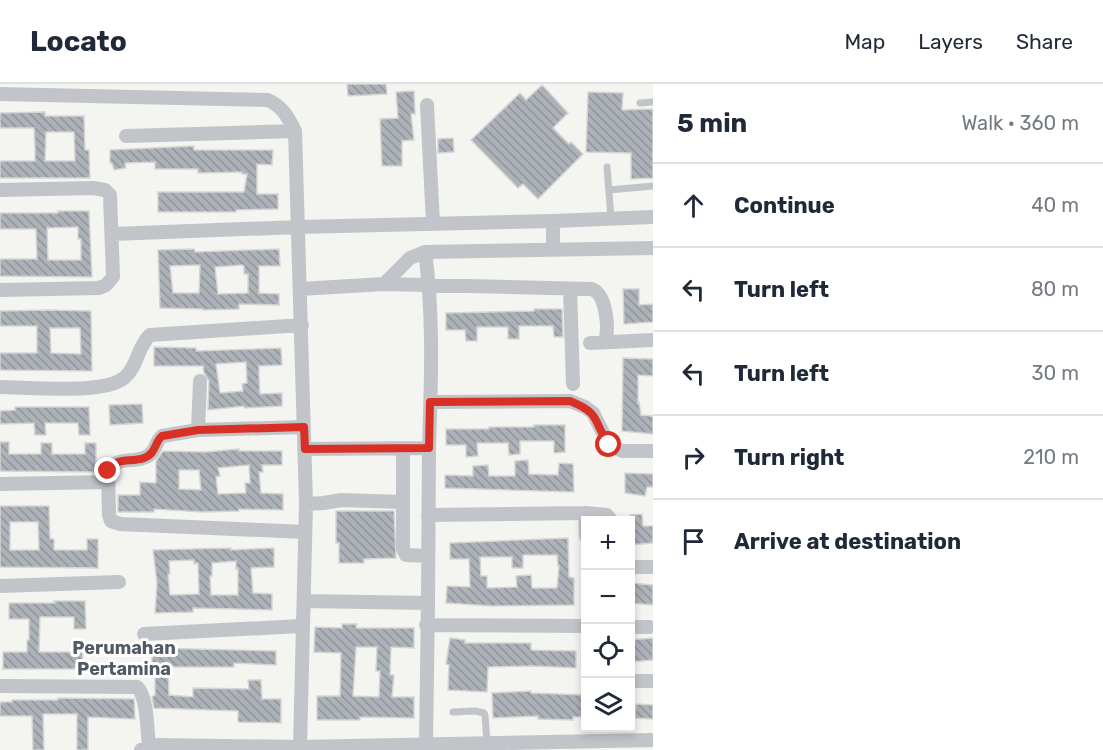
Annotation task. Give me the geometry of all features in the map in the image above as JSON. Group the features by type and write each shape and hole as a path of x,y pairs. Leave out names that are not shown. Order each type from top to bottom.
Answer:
{"street":[{"path":"0,94 268,100 285,112 296,131 306,504 300,747"},
{"path":"427,105 433,223"},
{"path":"126,136 296,131"},
{"path":"0,190 93,188 105,190 110,195 113,277 106,285 99,288 0,290"},
{"path":"112,234 653,217"},
{"path":"552,221 554,250"},
{"path":"384,284 410,258 425,252 653,248"},
{"path":"425,252 430,286 432,357 426,625 426,743"},
{"path":"300,289 384,284 592,289 598,291 607,320 609,330 605,342"},
{"path":"570,289 573,384"},
{"path":"0,387 95,388 116,384 126,377 142,345 150,335 302,326"},
{"path":"590,343 653,340"},
{"path":"198,430 200,381"},
{"path":"430,402 570,401 593,413 609,445 622,451 653,451"},
{"path":"304,427 198,430 162,436 158,439 155,450 145,458 112,464 108,471 108,482 109,515 115,524 305,532"},
{"path":"305,449 429,448"},
{"path":"403,449 404,552 410,555 428,556"},
{"path":"0,484 108,482"},
{"path":"306,504 341,500 402,502"},
{"path":"428,514 585,513 608,516"},
{"path":"635,567 653,567"},
{"path":"0,586 119,582"},
{"path":"305,602 428,603"},
{"path":"426,625 581,626"},
{"path":"144,634 302,626"},
{"path":"635,627 650,627"},
{"path":"635,681 653,681"},
{"path":"0,686 137,687 144,699 145,748 157,745 232,748 653,741"}],"lane":[{"path":"640,104 653,102"},
{"path":"607,167 612,218"},
{"path":"609,190 653,186"},
{"path":"453,712 484,713 487,743"}],"building":[{"path":"347,84 386,84 387,94 348,96"},
{"path":"542,85 568,113 553,128 583,154 538,199 523,184 518,188 471,140 520,93 526,100"},
{"path":"414,91 415,114 411,114 414,140 402,141 402,166 382,166 380,119 398,118 396,92"},
{"path":"588,92 623,93 622,110 653,109 653,178 631,179 631,153 586,152"},
{"path":"45,112 45,116 84,116 85,150 89,150 90,178 0,178 0,161 35,161 35,149 34,128 0,128 0,113","holes":["46,132 74,132 75,161 45,161"]},
{"path":"453,138 454,152 438,153 438,139"},
{"path":"194,146 194,150 273,150 272,165 257,164 257,194 278,194 278,209 236,210 236,212 158,212 158,192 244,192 247,174 242,174 242,172 198,173 198,169 155,169 155,162 125,163 126,168 114,170 110,163 110,150"},
{"path":"58,211 89,211 92,277 0,276 0,259 37,259 36,229 0,229 0,213 58,213","holes":["78,227 78,239 81,239 81,260 48,260 47,228"]},
{"path":"194,249 195,252 279,249 280,266 259,266 259,293 279,294 279,305 239,304 239,309 203,310 160,308 158,250","holes":["200,265 199,293 173,293 170,266","242,265 244,274 248,274 248,293 218,294 215,267"]},
{"path":"623,289 639,289 639,305 653,304 653,322 624,324"},
{"path":"534,309 562,309 563,337 554,337 553,326 519,326 519,339 508,339 508,327 477,327 477,341 466,341 465,330 446,330 446,313 534,311"},
{"path":"0,311 91,311 92,371 0,370 0,353 37,353 37,326 0,326","holes":["50,328 80,328 81,354 51,353"]},
{"path":"154,347 196,348 196,351 281,348 282,365 259,366 259,376 260,394 282,393 282,406 244,408 244,406 208,410 209,381 203,366 154,366","holes":["246,362 247,383 242,384 243,391 220,393 216,364"]},
{"path":"623,358 653,359 653,376 638,375 638,403 641,415 653,416 653,434 622,431"},
{"path":"142,404 143,423 110,425 109,405"},
{"path":"15,407 89,407 90,435 79,435 78,423 45,423 46,435 35,435 34,423 0,424 0,411 15,410"},
{"path":"534,425 565,425 565,452 554,453 554,441 520,441 520,454 509,455 508,443 477,443 478,456 466,457 466,445 446,445 446,429 534,427"},
{"path":"0,442 9,442 9,454 41,454 41,443 52,443 52,454 85,454 85,443 96,443 96,472 0,471"},
{"path":"239,449 239,451 282,451 282,465 262,465 263,472 259,472 261,493 283,494 283,510 239,509 239,511 202,512 154,509 154,512 118,512 118,495 140,495 140,482 156,483 156,461 163,451 206,452","holes":["249,465 250,483 245,483 246,493 218,494 216,477 220,476 218,468","179,470 199,470 201,490 179,489"]},
{"path":"528,460 529,474 558,475 559,463 573,464 574,492 445,488 445,475 473,476 473,466 488,465 489,476 515,476 515,461"},
{"path":"625,473 653,474 653,487 647,487 645,496 625,493"},
{"path":"0,506 49,506 50,539 54,539 54,550 87,550 87,539 98,539 98,568 0,567","holes":["10,522 38,522 39,550 10,550"]},
{"path":"336,511 394,511 396,558 364,559 364,563 339,563 339,543 336,543"},
{"path":"642,514 643,526 653,526 653,543 635,545 635,516 630,515"},
{"path":"568,538 569,577 574,578 574,605 492,606 446,603 447,586 470,587 469,559 450,559 450,543","holes":["523,555 557,555 559,566 557,588 532,588 531,575 516,576 517,587 487,588 487,576 481,576 480,557 512,557 512,568 523,568"]},
{"path":"274,548 274,567 251,568 253,593 272,594 272,610 193,608 193,612 155,613 157,583 153,550","holes":["194,560 194,564 198,563 199,594 170,595 169,561","236,561 238,595 211,595 212,563"]},
{"path":"635,583 653,585 653,605 635,603"},
{"path":"54,601 85,601 86,629 74,629 74,617 40,617 39,652 72,652 71,641 82,641 83,669 3,669 3,652 27,652 27,640 29,640 29,619 9,619 9,603 55,603"},
{"path":"342,624 357,624 356,628 414,628 414,648 391,647 390,675 394,675 392,697 414,697 414,718 360,717 360,720 317,720 317,696 340,696 341,653 314,652 315,627 342,628","holes":["356,647 377,647 376,671 380,671 379,697 353,696"]},
{"path":"450,638 465,640 465,643 531,643 531,650 576,651 576,668 488,667 487,692 448,690 449,665 446,664"},
{"path":"653,638 653,660 635,662 635,640"},
{"path":"152,648 276,651 276,665 234,663 234,667 168,667 169,695 193,697 193,688 249,689 248,680 261,680 262,699 281,699 281,723 238,722 238,711 154,708 152,697 155,695 155,666 152,666"},
{"path":"531,691 531,693 581,695 581,717 573,717 573,720 538,719 538,716 493,718 492,693"},
{"path":"58,698 134,699 135,719 88,717 88,750 77,750 77,714 43,714 44,750 33,750 32,716 0,716 0,702 58,700"},
{"path":"636,704 653,705 653,719 635,718"}],"district":[{"name":"Perumahan Pertamina","path":"124,658"}],"route":[{"path":"108,471 112,464 117,462 145,458 155,450 158,439 162,436 198,430 304,427 305,449 429,448 430,402 570,401 593,413 609,445"}]}
